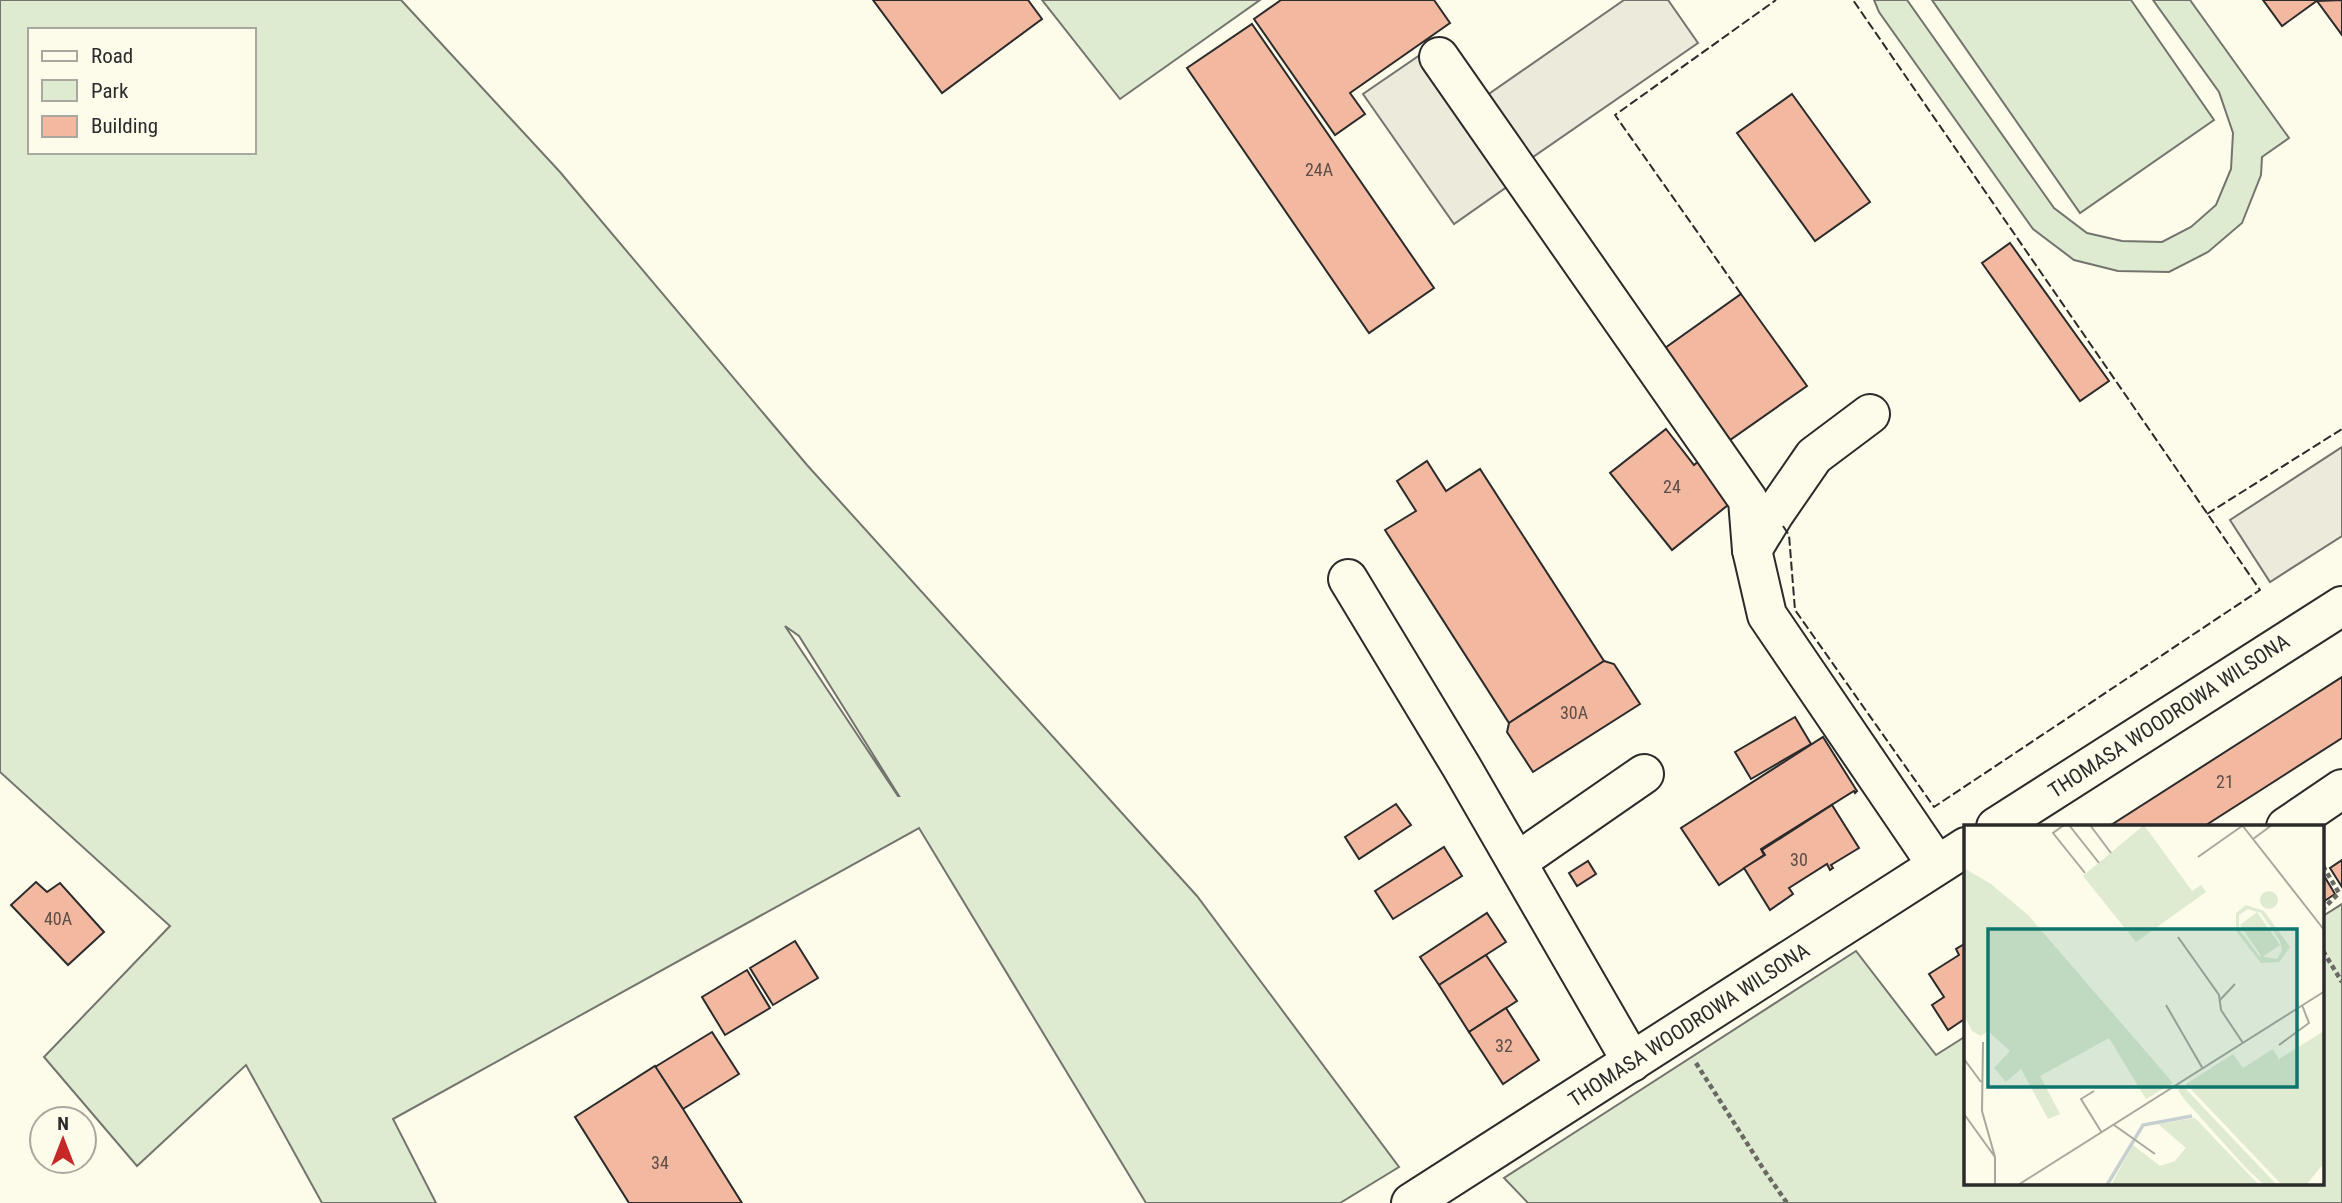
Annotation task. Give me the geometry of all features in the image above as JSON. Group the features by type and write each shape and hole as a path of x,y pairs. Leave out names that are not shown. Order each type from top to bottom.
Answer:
{"street":[{"path":"1439,57 1748,500 1752,550 1767,615 1952,856"},
{"path":"1752,550 1814,456 1870,414"},
{"path":"1348,579 1454,754 1632,1062"},
{"name":"THOMASA WOODROWA WILSONA","path":"1999,825 2342,606"},
{"path":"1517,862 1644,774"},
{"path":"2289,825 2342,789"},
{"name":"THOMASA WOODROWA WILSONA","path":"1411,1203 1952,856"}],"path":[{"path":"2324,868 2339,893 2324,908"},
{"path":"2324,953 2342,982"},
{"path":"1677,1032 1787,1203"}],"green space":[{"path":"0,0 401,0 560,172 807,465 1197,896 1399,1167 1340,1203 1146,1203 919,828 393,1119 436,1203 322,1203 246,1065 137,1166 98,1120 98,1105 85,1105 44,1057 170,926 0,772","holes":["785,626 799,636 898,796"]},
{"path":"1042,0 1260,0 1120,99"},
{"path":"1874,0 1907,0 2054,208 2087,233 2122,241 2162,242 2191,227 2216,205 2231,169 2233,133 2219,92 2153,0 2190,0 2289,138 2262,157 2261,175 2242,223 2208,252 2169,272 2118,271 2074,260 2033,229 1879,12"},
{"path":"1932,0 2131,0 2214,120 2080,213"},
{"path":"2342,904 2342,1203 1528,1203 1504,1178 1856,951 1936,1055 1964,1037 1964,1186 2324,1186 2324,915"}],"shaded area":[{"path":"1624,0 1668,0 1698,43 1523,164 1528,172 1454,224 1363,94 1439,42 1480,100"},
{"path":"2342,447 2342,536 2270,582 2230,520"}],"building":[{"path":"873,0 1028,0 1042,19 942,93"},
{"path":"1281,0 1434,0 1450,23 1350,93 1365,114 1335,135 1254,19"},
{"path":"2263,0 2318,0 2282,26"},
{"path":"2342,0 2342,35 2317,1"},
{"path":"1252,24 1434,288 1369,333 1187,68"},
{"path":"1792,94 1870,202 1815,241 1737,133"},
{"path":"2010,243 2109,381 2080,401 1982,263"},
{"path":"1741,294 1807,386 1730,440 1665,348"},
{"path":"1666,429 1694,465 1700,460 1733,501 1672,550 1610,473"},
{"path":"1427,461 1446,491 1480,469 1604,661 1509,723 1385,530 1416,511 1397,481"},
{"path":"1604,661 1614,664 1640,704 1533,772 1507,732 1509,723"},
{"path":"2342,677 2342,738 2206,825 2111,825"},
{"path":"1795,717 1811,744 1751,779 1735,752"},
{"path":"1823,737 1857,791 1761,849 1764,855 1719,885 1681,828"},
{"path":"1396,804 1411,825 1359,859 1345,837"},
{"path":"1832,805 1859,848 1831,865 1833,868 1830,870 1827,864 1789,888 1793,894 1770,910 1744,868 1765,855 1762,850"},
{"path":"1444,847 1462,876 1393,919 1375,891"},
{"path":"2342,860 2342,887 2330,868"},
{"path":"1588,861 1596,874 1577,886 1569,873"},
{"path":"2324,876 2335,894 2324,901"},
{"path":"36,882 47,892 60,883 104,932 68,965 11,905"},
{"path":"1487,913 1506,942 1439,985 1420,957"},
{"path":"795,941 818,978 773,1005 750,968"},
{"path":"1964,944 1964,1019 1948,1030 1932,1005 1944,997 1929,974 1959,955 1956,949"},
{"path":"1486,955 1517,1001 1469,1032 1439,985"},
{"path":"747,970 770,1008 725,1035 702,997"},
{"path":"1506,1008 1539,1060 1503,1084 1469,1032"},
{"path":"712,1032 739,1074 683,1109 655,1067"},
{"path":"655,1066 742,1203 629,1203 575,1117"}],"fence":[{"path":"1741,294 1615,115 1776,0"},
{"path":"1783,526 1789,535 1795,610 1934,807 2260,590 1853,0"},
{"path":"2207,514 2342,429"}]}
